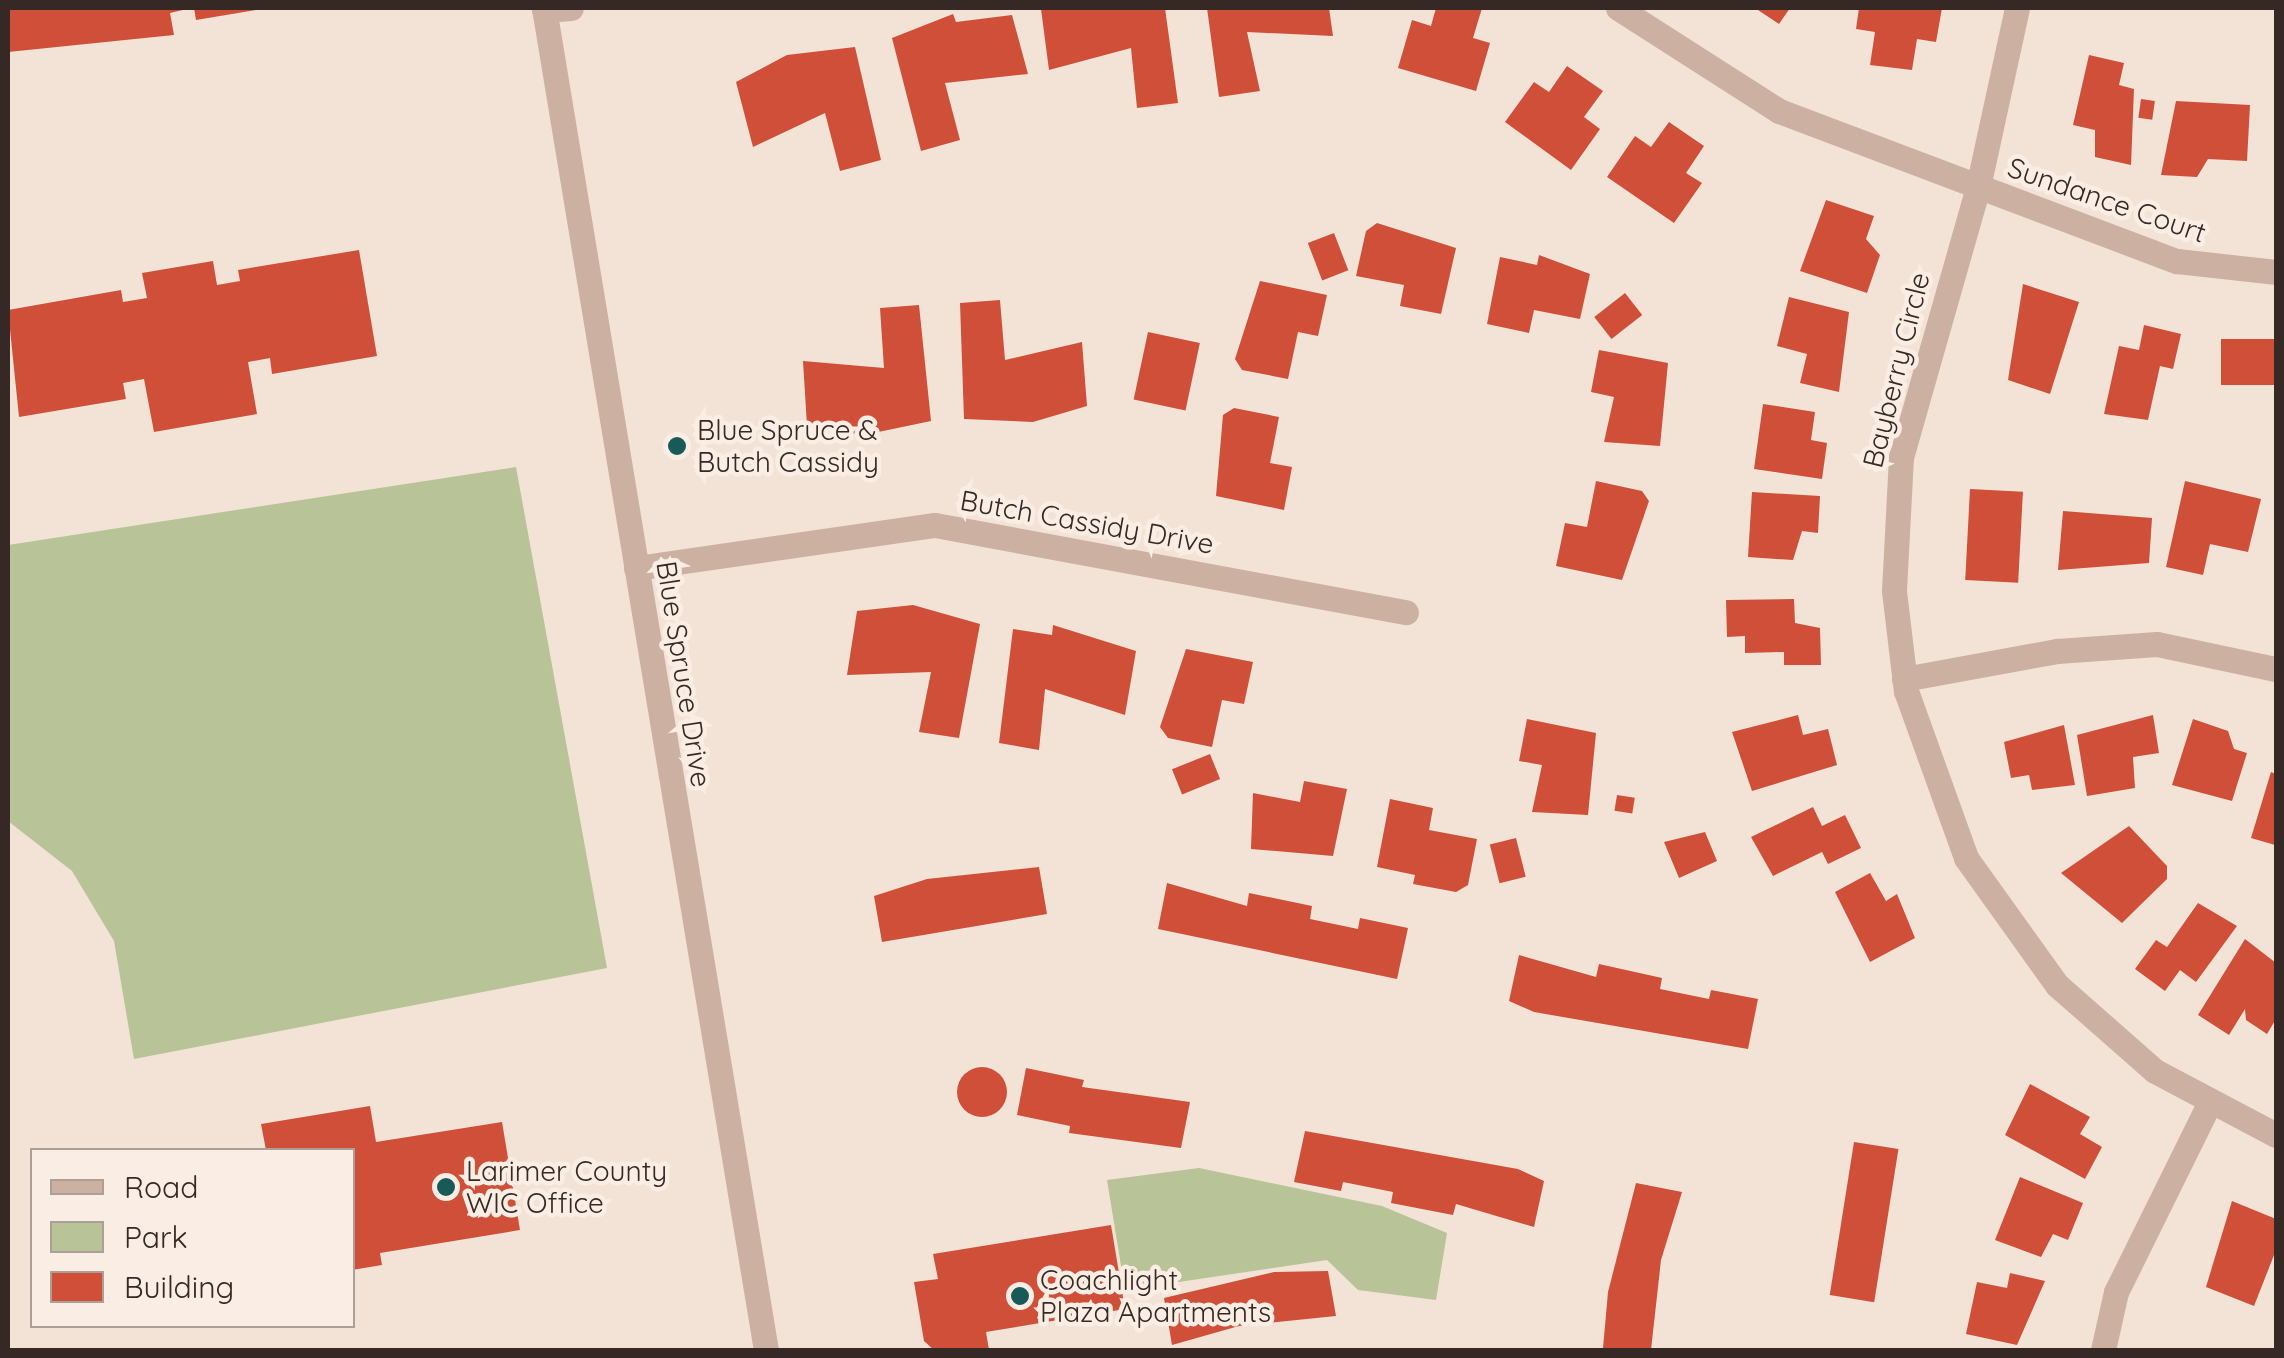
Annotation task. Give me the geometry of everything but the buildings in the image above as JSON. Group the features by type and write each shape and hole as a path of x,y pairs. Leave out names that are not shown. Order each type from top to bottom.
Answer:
{"street":[{"path":"544,9 570,8"},
{"name":"Sundance Court","path":"1618,8 1780,110 2177,261 2276,272"},
{"name":"Bayberry Circle","path":"2017,8 1978,187 1901,457 1894,591 1904,679 1930,777 2008,926 2112,1037 2210,1102 2276,1135"},
{"name":"Blue Spruce Drive","path":"544,9 766,1350"},
{"name":"Butch Cassidy Drive","path":"636,568 935,525 1406,612"},
{"path":"1904,679 2056,651 2157,644 2276,670"},
{"path":"2103,1350 2116,1292 2210,1102"}],"green space":[{"path":"516,467 607,968 134,1059 114,941 72,871 8,821 8,545"},
{"path":"1199,1168 1382,1206 1447,1233 1436,1300 1358,1290 1327,1260 1125,1290 1107,1180"}],"place":[{"name":"Blue Spruce & Butch Cassidy","path":"677,446"},
{"name":"Larimer County WIC Office","path":"446,1187"},
{"name":"Coachlight Plaza Apartments","path":"1020,1296"}]}
